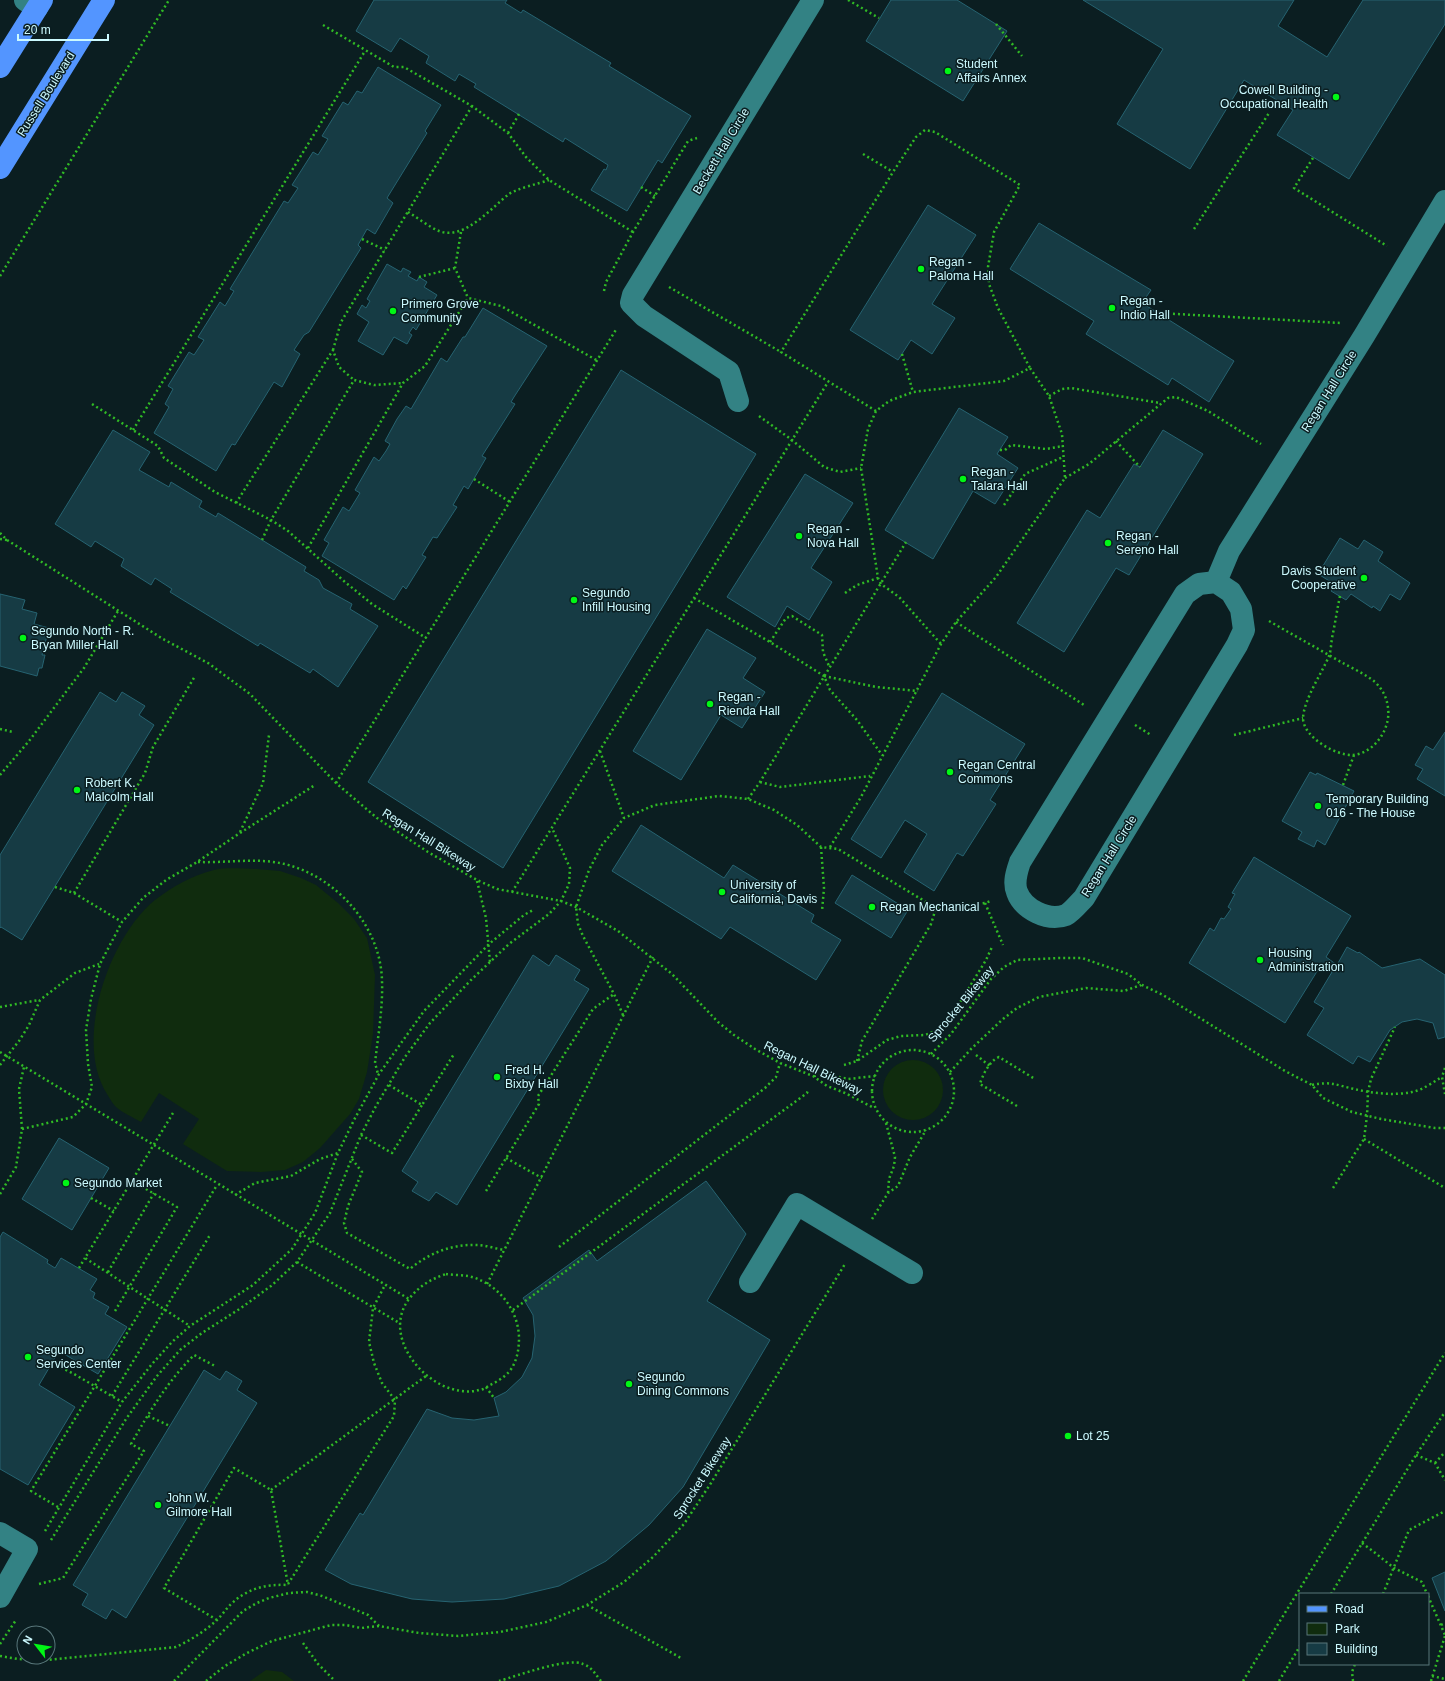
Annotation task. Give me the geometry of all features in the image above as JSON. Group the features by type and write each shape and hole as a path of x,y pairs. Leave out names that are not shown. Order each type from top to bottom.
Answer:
{"main road":[{"name":"Russell Boulevard","path":"0,168 104,0"},
{"path":"0,67 34,3"}],"street":[{"name":"Beckett Hall Circle","path":"631,303 633,295 813,0"},
{"name":"Regan Hall Circle","path":"1016,892 1024,905 1041,914 1054,917 1066,915 1084,898 1237,645 1244,630 1240,609 1231,592 1216,582 1229,551 1360,342 1445,201"},
{"path":"631,303 644,316 729,372 738,401"},
{"path":"1016,892 1015,876 1020,862 1185,594 1199,584 1216,582"},
{"path":"750,1282 797,1204 912,1273"},
{"path":"0,1533 32,1547 0,1597"}],"path":[{"path":"0,276 169,0"},
{"path":"848,0 879,18"},
{"path":"996,24 1022,56"},
{"path":"323,25 394,67 404,67 472,106 508,133 526,157 549,180 633,232"},
{"path":"133,430 365,51"},
{"path":"236,503 333,350 342,322 472,106"},
{"path":"1194,229 1269,113"},
{"path":"508,133 519,114"},
{"path":"781,352 916,137 925,130 935,132 1020,185 994,232 988,272 989,284 998,308 1030,368 1049,396 1062,434 1065,478"},
{"path":"864,154 893,172"},
{"path":"1313,158 1294,188 1391,249"},
{"path":"408,212 439,231 450,234 461,231 490,211 510,193 549,180"},
{"path":"641,187 655,196"},
{"path":"461,231 455,268 468,298"},
{"path":"362,239 385,250"},
{"path":"419,277 455,268"},
{"path":"668,286 781,352 876,411"},
{"path":"468,298 501,306 598,361"},
{"path":"308,548 404,384 425,366 468,298"},
{"path":"336,783 598,361 631,303"},
{"path":"1158,313 1343,323"},
{"path":"333,350 339,367 354,380 374,385 404,384"},
{"path":"902,354 914,392"},
{"path":"941,644 899,597 881,584 878,578 861,468 868,429 876,411 889,401 914,392 1004,381 1030,368"},
{"path":"262,540 271,520 354,380"},
{"path":"512,892 828,382"},
{"path":"1049,396 1062,389 1071,388 1160,403"},
{"path":"830,847 861,797 870,776 918,691 941,644 956,622 996,577 1065,478 1089,464 1160,403 1168,398 1176,397 1208,411 1261,444"},
{"path":"738,401 792,440 824,467 840,472 861,468"},
{"path":"92,404 158,446 164,458 215,492 271,520 288,531 372,604 426,638"},
{"path":"1116,441 1140,467"},
{"path":"1000,450 1005,450 1011,445 1046,449 1062,446"},
{"path":"1004,506 1025,474 1063,457"},
{"path":"474,479 510,502"},
{"path":"0,533 7,540"},
{"path":"0,539 7,540"},
{"name":"Regan Hall Bikeway","path":"7,540 164,639 208,663 250,694 336,783 377,818 428,852 476,880 512,892 561,901 576,907 618,931 653,957 672,974 718,1022 734,1035 780,1063 813,1076 827,1086 845,1093 874,1108"},
{"path":"748,799 760,782 829,666 906,542"},
{"path":"845,593 857,586 878,578"},
{"path":"1266,619 1329,655 1375,682 1387,697 1389,716 1382,736 1369,749 1354,755 1336,752 1318,742 1305,726 1303,718 1317,678 1329,655 1340,596"},
{"path":"694,598 770,642 824,676 876,687 918,691"},
{"path":"0,775 29,741 84,668 118,610"},
{"path":"770,642 786,618 792,616 822,635 823,652 829,666"},
{"path":"956,622 1084,705"},
{"path":"74,893 145,773 153,748 195,676"},
{"path":"824,676 830,690 857,720 882,755"},
{"path":"1113,711 1174,749"},
{"path":"1234,735 1303,718"},
{"path":"0,729 13,732"},
{"path":"240,833 263,783 269,735"},
{"path":"600,750 624,818"},
{"path":"1343,785 1354,755"},
{"path":"760,782 780,787 870,776"},
{"path":"22,1129 73,1117 86,1104 92,1087 88,1064 86,1030 91,999 100,964 122,922 143,898 166,880 197,862 315,785"},
{"path":"623,1015 614,994 583,936 578,924 576,907 588,870 602,845 624,818 655,805 719,796 748,799 774,810 797,825 821,847 838,849 936,908 985,903 1016,892"},
{"path":"32,1547 51,1540 137,1402 180,1350 202,1333 241,1308 271,1286 297,1262 312,1242 330,1213 361,1135 405,1057 430,1023 490,962 509,944 549,914 561,901 569,884 570,868 552,828"},
{"path":"821,847 824,888 822,911"},
{"path":"197,862 223,863 252,861 280,863 305,871 326,883 344,897 362,919 371,934 379,958 382,980 375,1063 379,1074"},
{"path":"476,880 486,918 490,962"},
{"path":"55,887 74,893 122,922"},
{"path":"985,903 1003,945"},
{"path":"857,1061 862,1041 931,924 936,908"},
{"path":"32,1547 122,1402 152,1364 172,1342 190,1326 253,1284 292,1249 315,1213 338,1153 379,1074 424,1011 489,944 524,915 533,910"},
{"path":"844,1065 857,1061 887,1040 901,1036 925,1035 944,1028 986,960 992,947"},
{"path":"487,1284 653,957"},
{"name":"Sprocket Bikeway","path":"931,1054 951,1034 991,979 1004,967 1017,960 1082,958 1128,974 1142,985 1163,995 1285,1071 1312,1086 1323,1098 1352,1112 1435,1128 1445,1128"},
{"path":"0,1007 40,1000 75,973 100,964"},
{"path":"950,1072 971,1049 1003,1019 1017,1008 1039,997 1086,988 1124,991 1142,985"},
{"path":"486,1191 539,1104 538,1096 593,1009 614,994"},
{"path":"0,1065 19,1041 29,1025 40,1000"},
{"path":"1333,1188 1364,1139 1368,1092 1371,1079 1395,1027"},
{"name":"Sprocket Bikeway","path":"905,1050 918,1050 931,1054 941,1060 950,1072 954,1083 955,1096 951,1109 944,1120 934,1127 926,1130 911,1132 899,1130 886,1123 874,1108 872,1089 875,1076 882,1064 892,1055 905,1050"},
{"path":"0,1052 408,1299"},
{"path":"361,1135 392,1153 454,1054"},
{"path":"976,1055 990,1066"},
{"path":"1017,1106 980,1084 995,1058 999,1057 1035,1079"},
{"path":"559,1247 765,1088 776,1077 780,1063"},
{"path":"0,1194 16,1167 22,1129 19,1089 24,1067"},
{"path":"1445,1068 1442,1077 1445,1094"},
{"path":"813,1076 830,1075 848,1079 875,1076"},
{"path":"1312,1086 1326,1082 1368,1092 1401,1093 1413,1092 1442,1077"},
{"path":"389,1084 422,1105"},
{"path":"513,1310 808,1093 808,1090"},
{"path":"79,1268 173,1113"},
{"name":"Sprocket Bikeway","path":"886,1123 895,1157 894,1166 889,1180 888,1193"},
{"name":"Sprocket Bikeway","path":"206,1681 236,1659 272,1641 331,1625 346,1625 361,1628 379,1626 419,1634 458,1636 493,1633 546,1622 587,1605 624,1582 653,1557 684,1524 711,1483 888,1193 898,1186 910,1157 926,1130"},
{"path":"1364,1139 1445,1188"},
{"path":"235,1195 255,1183 290,1176 320,1160 338,1153"},
{"path":"506,1158 542,1178"},
{"path":"352,1159 362,1172 344,1223 347,1233 410,1269 422,1259 449,1247 478,1245 505,1250"},
{"path":"114,1311 177,1208 132,1181"},
{"path":"58,1507 31,1491 217,1184"},
{"path":"108,1272 154,1193"},
{"path":"91,1198 114,1211"},
{"path":"112,1396 210,1235"},
{"path":"85,1258 190,1326"},
{"path":"297,1262 401,1324"},
{"path":"446,1274 468,1276 487,1284 502,1296 513,1310 518,1325 519,1351 513,1367 499,1382 479,1391 459,1391 440,1385 426,1376 411,1359 402,1339 401,1324 408,1299 430,1280 446,1274"},
{"path":"288,1585 394,1416 395,1400 382,1383 374,1363 369,1342 372,1308 386,1285"},
{"path":"1243,1681 1445,1353"},
{"path":"38,1585 62,1578 67,1571 144,1451 131,1444 162,1392 178,1371 194,1355 215,1366"},
{"path":"52,1363 96,1386 122,1402"},
{"path":"271,1490 426,1376"},
{"path":"486,1387 494,1398"},
{"path":"1332,1593 1416,1455 1445,1412"},
{"path":"148,1416 170,1426"},
{"path":"1435,1463 1445,1452"},
{"path":"1416,1455 1435,1463 1445,1480"},
{"path":"217,1620 164,1588 234,1468 271,1490 288,1585"},
{"path":"1383,1593 1410,1530 1445,1511"},
{"path":"1362,1544 1394,1568 1422,1582 1427,1593"},
{"path":"0,1656 18,1659 47,1660 176,1647 192,1640 217,1620 232,1603 253,1590 270,1584 288,1585"},
{"name":"Sprocket Bikeway","path":"174,1681 243,1611 269,1598 289,1593 307,1592 322,1596 368,1615 379,1626"},
{"path":"1429,1597 1445,1635 1431,1681"},
{"path":"587,1605 681,1658"},
{"path":"0,1644 17,1618"},
{"path":"1440,1624 1445,1623"},
{"path":"303,1643 318,1664 335,1681"},
{"path":"1279,1681 1299,1648"},
{"path":"499,1681 564,1662 582,1663 590,1667 601,1681"},
{"path":"1353,1681 1352,1672 1356,1665"},
{"path":"1432,1676 1445,1679"}],"green space":[{"path":"235,868 280,871 316,885 338,903 354,919 367,938 375,975 373,1034 367,1072 359,1099 350,1114 320,1148 303,1162 285,1170 261,1172 227,1171 183,1144 199,1119 159,1093 141,1122 121,1111 114,1105 97,1072 94,1047 95,1019 101,991 123,938 138,917 155,900 183,882 206,872"},
{"path":"913,1060 930,1065 938,1073 943,1090 938,1107 930,1115 913,1120 896,1115 888,1107 883,1090 888,1073 896,1065"},
{"path":"266,1670 282,1672 294,1681 250,1681"}],"building":[{"path":"374,0 507,0 505,3 521,13 523,10 611,63 609,66 691,116 662,163 658,160 627,211 591,190 608,165 565,138 563,142 474,87 476,84 459,74 455,81 426,63 429,56 400,38 391,52 356,31"},
{"name":"Student Affairs Annex","path":"891,0 957,0 1007,31 963,101 866,41"},
{"name":"Cowell Building - Occupational Health","path":"1083,0 1294,0 1278,26 1327,57 1363,0 1445,0 1445,24 1349,179 1277,135 1293,110 1244,80 1190,169 1117,124 1163,49"},
{"path":"378,67 441,105 425,131 427,133 387,198 393,203 375,234 367,229 358,245 361,248 309,332 304,335 294,350 300,354 282,387 274,382 235,445 232,444 216,471 154,433 169,407 165,404 173,389 168,386 189,352 194,355 204,340 198,337 220,302 225,306 234,291 230,289 284,201 288,203 298,188 292,185 313,152 318,155 328,139 322,136 343,102 348,105 357,91 362,93"},
{"name":"Regan - Paloma Hall","path":"928,205 976,235 932,304 955,318 932,354 911,340 898,360 850,330"},
{"name":"Regan - Indio Hall","path":"1039,223 1151,290 1142,303 1234,361 1209,402 1172,378 1168,385 1086,334 1094,321 1010,269"},
{"name":"Primero Grove Community","path":"387,264 401,272 403,268 411,272 408,276 417,281 419,277 427,282 424,287 437,295 416,330 413,327 409,333 412,335 407,344 394,337 383,355 358,341 369,322 357,314 362,305 366,308 370,301 367,299"},
{"path":"483,308 547,346 511,402 515,404 482,456 486,458 468,489 464,486 453,505 457,507 437,538 433,537 422,555 426,557 406,589 403,586 394,600 322,556 329,543 324,540 343,507 349,511 360,493 355,490 374,457 379,461 386,451 390,444 385,441 397,419 406,406 411,409 441,358 447,362"},
{"name":"Segundo Infill Housing","path":"621,370 756,454 503,868 368,782"},
{"name":"Regan - Talara Hall","path":"959,408 1008,437 997,454 1018,468 995,504 973,491 933,559 885,530"},
{"path":"113,430 150,452 139,470 169,487 171,482 202,501 199,507 216,517 218,513 306,567 304,571 319,580 323,588 352,604 350,609 378,626 338,687 313,669 310,673 260,643 258,646 170,592 172,589 155,578 151,585 121,566 124,559 95,541 91,547 55,524"},
{"name":"Regan - Sereno Hall","path":"1163,430 1203,454 1129,575 1116,568 1064,652 1017,623 1087,510 1100,518 1134,464 1140,467"},
{"name":"Regan - Nova Hall","path":"805,474 853,503 811,568 832,582 809,620 787,606 775,627 727,597"},
{"name":"Davis Student Cooperative","path":"1340,538 1358,549 1364,540 1383,552 1378,561 1410,583 1400,600 1390,594 1380,611 1373,606 1372,608 1351,594 1346,600 1331,591 1336,585 1318,574"},
{"name":"Segundo North - R. Bryan Miller Hall","path":"0,594 25,600 22,609 37,613 34,624 49,628 42,655 45,655 42,668 39,668 37,676 0,666"},
{"name":"Regan - Rienda Hall","path":"707,629 756,658 743,678 765,692 742,728 721,715 681,780 633,751"},
{"name":"Robert K. Malcolm Hall","path":"100,692 116,702 122,692 145,706 139,715 154,725 22,940 1,927 0,928 0,855"},
{"name":"Regan Central Commons","path":"942,693 1025,744 990,800 996,804 963,856 957,853 934,891 904,872 927,834 905,820 881,858 851,839"},
{"path":"1445,732 1445,796 1417,779 1423,769 1415,765 1426,746 1433,750"},
{"name":"Temporary Building 016 - The House","path":"1310,772 1316,775 1317,773 1354,791 1325,845 1317,840 1314,847 1298,839 1302,832 1282,821"},
{"path":"641,825 724,878 733,865 814,915 811,922 841,940 816,980 730,927 721,939 612,871"},
{"name":"Housing Administration","path":"1254,857 1351,916 1326,957 1337,965 1347,947 1358,953 1359,952 1382,968 1420,959 1445,975 1445,1037 1438,1039 1433,1023 1417,1019 1402,1022 1390,1030 1370,1062 1358,1056 1353,1064 1307,1035 1324,1008 1314,1002 1332,972 1321,965 1285,1023 1189,963 1210,928 1214,931 1221,918 1224,919 1231,909 1228,907 1235,894 1232,893"},
{"name":"Regan Mechanical","path":"852,875 908,910 891,938 835,903"},
{"name":"Fred H. Bixby Hall","path":"533,955 549,966 556,955 580,970 574,980 589,989 457,1205 436,1192 429,1201 412,1191 418,1182 402,1171"},
{"name":"Segundo Market","path":"59,1138 109,1168 72,1230 22,1199"},
{"name":"Segundo Dining Commons","path":"706,1181 746,1234 707,1301 770,1340 683,1487 649,1525 606,1561 559,1586 504,1599 452,1602 412,1599 351,1584 325,1570 360,1513 363,1515 427,1409 452,1418 474,1420 499,1416 494,1398 506,1392 522,1377 532,1358 535,1336 533,1315 523,1298 589,1250 597,1261"},
{"name":"Segundo Services Center","path":"3,1232 48,1260 47,1263 55,1268 61,1258 97,1279 90,1290 95,1293 93,1298 109,1307 105,1314 127,1327 98,1374 59,1351 39,1385 75,1407 28,1485 0,1469 0,1237"},
{"name":"John W. Gilmore Hall","path":"204,1370 220,1380 226,1371 242,1381 237,1390 257,1403 126,1618 112,1609 106,1619 82,1605 88,1594 73,1585"},
{"path":"1445,1572 1445,1611 1432,1578"}],"place":[{"name":"Student Affairs Annex","path":"948,71"},
{"name":"Cowell Building - Occupational Health","path":"1336,97"},
{"name":"Regan - Paloma Hall","path":"921,269"},
{"name":"Regan - Indio Hall","path":"1112,308"},
{"name":"Primero Grove Community","path":"393,311"},
{"name":"Regan - Talara Hall","path":"963,479"},
{"name":"Regan - Nova Hall","path":"799,536"},
{"name":"Regan - Sereno Hall","path":"1108,543"},
{"name":"Davis Student Cooperative","path":"1364,578"},
{"name":"Segundo Infill Housing","path":"574,600"},
{"name":"Segundo North - R. Bryan Miller Hall","path":"23,638"},
{"name":"Regan - Rienda Hall","path":"710,704"},
{"name":"Regan Central Commons","path":"950,772"},
{"name":"Robert K. Malcolm Hall","path":"77,790"},
{"name":"Temporary Building 016 - The House","path":"1318,806"},
{"name":"University of California, Davis","path":"722,892"},
{"name":"Regan Mechanical","path":"872,907"},
{"name":"Housing Administration","path":"1260,960"},
{"name":"Fred H. Bixby Hall","path":"497,1077"},
{"name":"Segundo Market","path":"66,1183"},
{"name":"Segundo Services Center","path":"28,1357"},
{"name":"Segundo Dining Commons","path":"629,1384"},
{"name":"Lot 25","path":"1068,1436"},
{"name":"John W. Gilmore Hall","path":"158,1505"}]}
